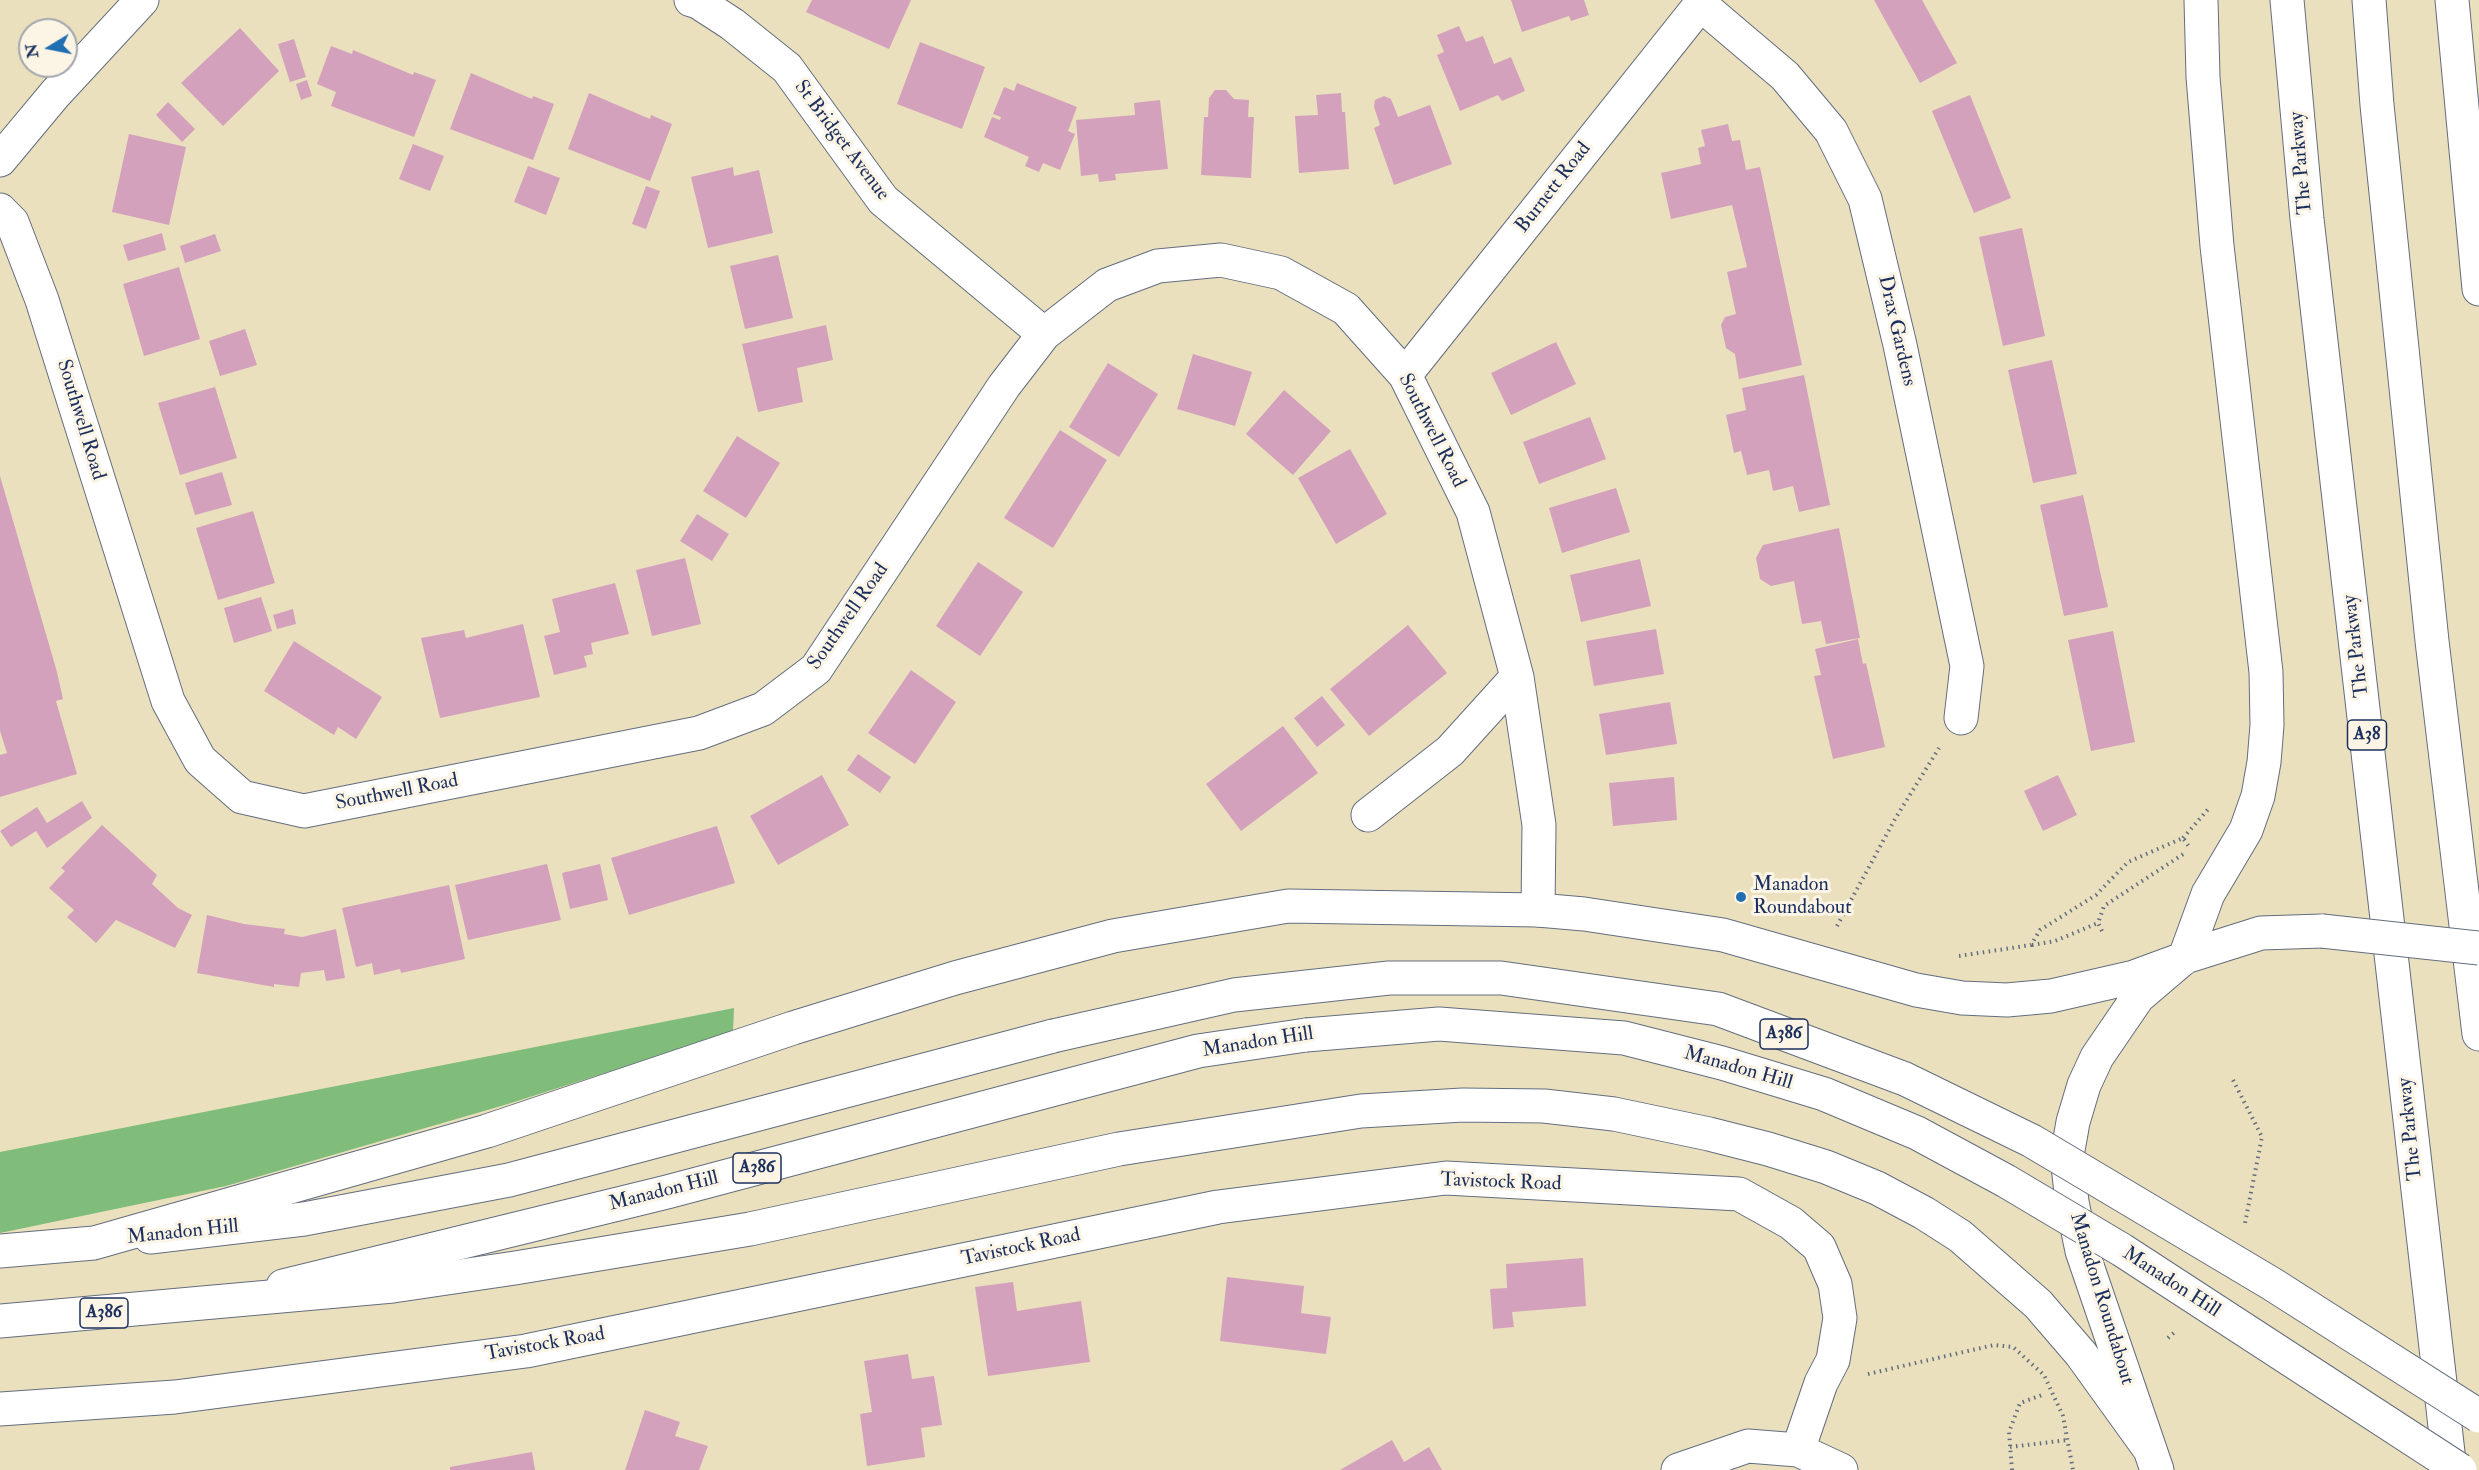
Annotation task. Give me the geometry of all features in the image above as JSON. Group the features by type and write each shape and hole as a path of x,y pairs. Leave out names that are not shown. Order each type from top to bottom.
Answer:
{"main road":[{"path":"0,159 55,94 142,0"},
{"name":"St Bridget Avenue","path":"691,0 698,2 732,24 787,68 883,200 1044,334"},
{"path":"2188,0 2203,77"},
{"path":"94,1243 487,1131 793,1028 955,978 1113,936 1288,906 1538,910 1584,914 1723,935 1916,990 1962,998 2007,1000 2050,996 2134,977 2184,958 2208,894 2246,830 2258,796 2267,726 2266,672 2217,246 2203,77 2201,0"},
{"name":"The Parkway","path":"2287,0 2307,219 2450,1465"},
{"path":"2369,0 2377,105 2429,618 2479,1034"},
{"path":"2451,0 2479,290"},
{"name":"Burnett Road","path":"1405,375 1702,2"},
{"name":"Drax Gardens","path":"1702,2 1785,76 1831,131 1864,199 1900,345 1967,666 1960,718"},
{"name":"Southwell Road","path":"0,210 12,222 42,300 168,701 200,760 242,797 304,811 699,734 763,709 816,669 1004,386 1044,334 1107,285 1158,266 1221,260 1281,273 1346,309 1405,375 1473,512 1517,677 1539,825 1538,910"},
{"path":"1368,815 1450,751 1517,677"},
{"name":"Manadon Roundabout","path":"2152,1458 2082,1251 2072,1202 2067,1156 2073,1122 2084,1085 2097,1057 2138,997 2184,958 2261,933 2322,931 2479,948"},
{"name":"Manadon Hill","path":"0,1251 94,1243 304,1219 509,1180 1053,1036 1234,995 1389,978 1501,978 1622,993 1718,1009 1905,1079 2032,1141 2272,1284 2479,1416"},
{"name":"Manadon Hill","path":"0,1321 209,1304 667,1192 1198,1051 1306,1035 1439,1024 1624,1038 1722,1063 1824,1094 1917,1132 2006,1181 2122,1250 2450,1465"},
{"path":"209,1304 393,1286 750,1229 1119,1149 1283,1122 1361,1111 1463,1105 1544,1106 1614,1114 1768,1149 1826,1167 1877,1188 1924,1213 1977,1250 2038,1304 2081,1354 2152,1458"},
{"name":"Tavistock Road","path":"0,1410 176,1397 526,1351 1218,1207 1446,1178 1739,1194 1791,1223 1819,1247 1835,1284 1840,1318 1833,1360 1821,1383 1798,1450"},
{"path":"1678,1470 1748,1446 1798,1450 1841,1470"}],"path":[{"path":"1835,966 1830,937 1929,760 1960,718"},
{"path":"2031,945 2040,930 2096,895 2128,862 2183,838 2190,849 2104,906 2098,923 2102,931"},
{"path":"1954,957 2055,940 2098,923"},
{"path":"2233,1080 2262,1137 2244,1229"},
{"path":"1821,1383 1994,1345 2013,1347 2044,1375 2063,1416 2073,1470"},
{"path":"2012,1470 2009,1432 2020,1404 2044,1394"},
{"path":"2010,1447 2068,1440"}],"green space":[{"path":"734,1008 733,1032 508,1104 226,1186 0,1233 0,1152"}],"building":[{"path":"812,0 911,0 889,49 806,12"},
{"path":"1511,0 1584,0 1589,15 1571,21 1569,16 1522,32"},
{"path":"1874,0 1922,0 1957,63 1920,83"},
{"path":"1459,26 1466,42 1483,36 1494,64 1511,57 1525,91 1502,101 1498,95 1460,111 1437,55 1444,52 1437,35"},
{"path":"240,28 279,71 223,126 181,83"},
{"path":"294,39 306,77 290,82 278,44"},
{"path":"920,42 985,67 962,129 897,104"},
{"path":"331,46 352,54 353,50 413,75 414,72 436,80 414,137 331,106 336,92 317,84"},
{"path":"471,73 532,99 533,96 554,104 533,160 450,129"},
{"path":"307,80 312,96 301,100 296,84"},
{"path":"1017,83 1077,107 1068,131 1075,134 1060,170 1043,163 1039,172 1025,166 1029,157 984,137 992,117 1000,120 1001,117 993,114 1004,87 1014,91"},
{"path":"1215,90 1226,90 1234,99 1249,100 1248,117 1254,117 1251,178 1201,175 1204,117 1208,117 1209,98"},
{"path":"589,93 650,119 651,115 672,124 650,181 568,149"},
{"path":"1341,93 1342,112 1345,112 1349,169 1299,173 1295,116 1318,115 1316,95"},
{"path":"1970,95 2011,198 1974,213 1932,111"},
{"path":"1384,96 1391,99 1398,117 1430,105 1452,164 1394,185 1374,128 1380,125 1374,107 1375,100"},
{"path":"1160,100 1168,169 1115,174 1116,180 1099,182 1098,174 1081,176 1076,120 1135,115 1134,103"},
{"path":"168,102 195,129 182,142 156,115"},
{"path":"1728,124 1732,141 1740,140 1746,170 1760,167 1802,365 1739,379 1735,354 1726,348 1721,325 1725,317 1736,314 1727,272 1747,267 1732,205 1671,219 1661,173 1701,164 1698,148 1705,146 1701,130"},
{"path":"129,134 186,147 169,225 112,212"},
{"path":"413,144 444,156 430,191 399,179"},
{"path":"528,166 560,178 546,215 514,202"},
{"path":"733,167 734,176 759,170 773,233 708,248 691,177"},
{"path":"646,186 660,191 646,229 632,224"},
{"path":"2022,228 2045,336 2003,346 1979,237"},
{"path":"162,233 166,250 128,261 123,245"},
{"path":"215,234 221,251 185,263 180,246"},
{"path":"778,255 793,318 745,329 730,266"},
{"path":"179,267 200,339 144,356 123,284"},
{"path":"826,325 833,360 797,368 803,402 758,412 742,344"},
{"path":"245,329 257,365 220,376 209,341"},
{"path":"1556,342 1576,384 1511,415 1491,373"},
{"path":"1193,354 1252,372 1235,426 1177,409"},
{"path":"2052,360 2077,474 2033,483 2008,370"},
{"path":"1108,363 1158,394 1119,457 1069,427"},
{"path":"1804,375 1830,505 1799,512 1793,486 1773,491 1769,470 1747,475 1741,451 1734,453 1726,415 1746,410 1742,388"},
{"path":"215,387 237,458 180,475 158,403"},
{"path":"1284,390 1331,431 1293,475 1246,434"},
{"path":"1590,417 1606,459 1539,484 1523,442"},
{"path":"1060,430 1107,460 1053,548 1004,518"},
{"path":"737,436 780,463 746,518 703,491"},
{"path":"1350,449 1387,514 1336,544 1298,478"},
{"path":"222,472 232,505 195,515 185,483"},
{"path":"0,476 57,672 63,699 56,701 77,774 0,797 0,755 7,753 0,731"},
{"path":"1616,488 1630,532 1562,553 1549,508"},
{"path":"2083,495 2108,607 2064,616 2040,505"},
{"path":"253,511 275,583 218,600 196,528"},
{"path":"697,514 729,534 712,561 680,541"},
{"path":"1839,528 1860,638 1826,644 1821,621 1802,624 1794,581 1771,586 1760,579 1756,558 1763,545"},
{"path":"685,558 701,624 652,636 636,570"},
{"path":"1640,559 1651,606 1581,622 1570,575"},
{"path":"978,562 1023,592 980,656 936,626"},
{"path":"615,583 629,634 591,643 593,654 584,656 587,667 554,675 544,636 560,632 552,599"},
{"path":"261,597 272,631 234,643 224,608"},
{"path":"293,609 296,624 277,629 273,615"},
{"path":"523,624 540,697 440,718 421,638 464,630 466,638"},
{"path":"1408,625 1447,673 1369,736 1330,689"},
{"path":"1656,629 1664,674 1594,686 1586,641"},
{"path":"2113,631 2135,742 2091,751 2068,640"},
{"path":"1858,639 1863,664 1866,663 1885,747 1833,759 1814,676 1821,675 1815,649"},
{"path":"294,641 382,697 356,739 338,727 334,735 264,691"},
{"path":"911,670 956,702 915,764 868,733"},
{"path":"1322,696 1345,725 1317,747 1294,718"},
{"path":"1670,702 1677,744 1606,755 1599,714"},
{"path":"1283,726 1318,773 1241,831 1206,784"},
{"path":"858,754 891,777 880,793 847,770"},
{"path":"822,775 849,825 778,865 750,816"},
{"path":"2058,775 2077,815 2043,831 2024,791"},
{"path":"1674,777 1677,820 1613,826 1609,783"},
{"path":"82,801 92,818 47,848 36,831 11,847 0,831 37,807 47,823"},
{"path":"102,825 157,875 152,884 178,908 192,915 175,948 116,920 96,943 67,917 74,910 49,888 65,871 61,868"},
{"path":"717,826 735,883 629,915 611,858"},
{"path":"547,864 561,920 468,940 455,885"},
{"path":"600,864 608,900 570,909 562,873"},
{"path":"449,885 465,959 401,973 400,969 374,975 372,963 356,967 342,908"},
{"path":"207,915 244,924 285,929 284,934 302,937 336,929 345,978 326,981 324,970 301,973 299,987 274,984 274,987 197,973"},
{"path":"1583,1258 1586,1306 1512,1312 1514,1327 1493,1329 1490,1289 1507,1288 1506,1264"},
{"path":"1227,1277 1304,1286 1301,1313 1331,1317 1326,1354 1220,1341"},
{"path":"1013,1282 1017,1311 1081,1301 1090,1362 988,1376 975,1287"},
{"path":"908,1354 912,1379 934,1376 942,1425 921,1428 925,1457 867,1466 860,1414 872,1412 864,1361"},
{"path":"645,1410 680,1422 675,1436 708,1446 699,1470 625,1470"},
{"path":"1392,1440 1404,1462 1429,1447 1442,1470 1340,1470"},
{"path":"532,1452 535,1470 450,1470 450,1467"}],"place":[{"name":"Manadon Roundabout","path":"1741,897"}]}
